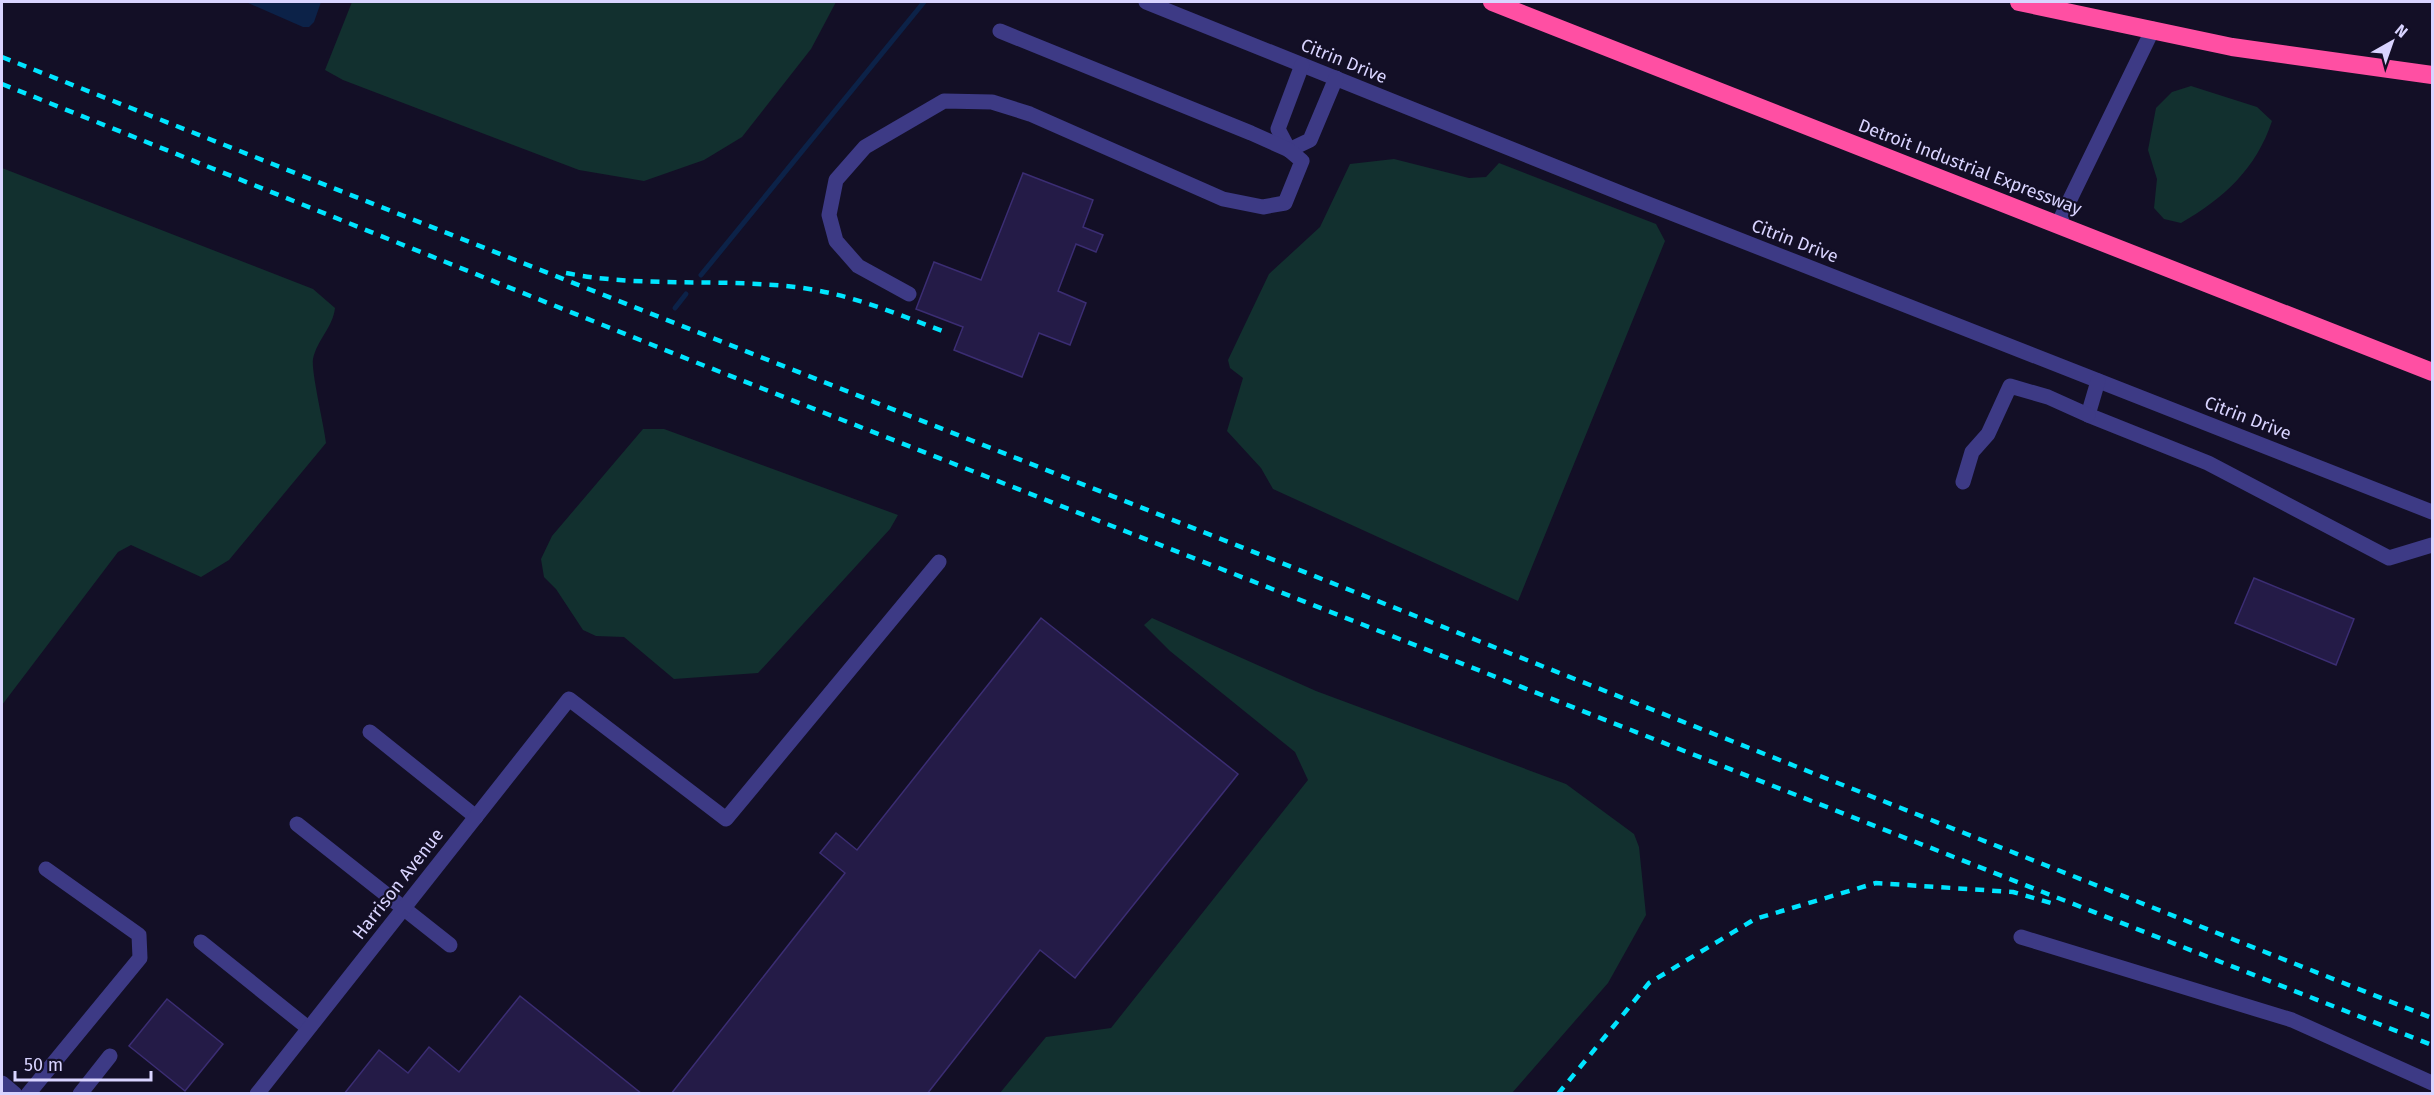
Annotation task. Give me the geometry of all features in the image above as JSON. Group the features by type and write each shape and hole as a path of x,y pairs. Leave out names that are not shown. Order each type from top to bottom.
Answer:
{"highway":[{"name":"Detroit Industrial Expressway","path":"1492,2 2433,372"},
{"path":"2019,2 2232,46 2433,75"}],"street":[{"name":"Citrin Drive","path":"1146,2 2433,512"},
{"path":"2058,224 2153,29"},
{"path":"909,294 858,266 836,241 829,214 836,180 865,147 944,102 992,102 1030,114 1222,200 1263,207 1285,203 1302,161 1289,150 1000,31"},
{"path":"1289,150 1278,129 1302,65"},
{"path":"1289,150 1310,140 1336,78"},
{"path":"2088,415 2098,381"},
{"path":"1963,482 1972,452 1988,434 2010,386 2048,397 2208,463 2389,558 2433,545"},
{"name":"Harrison Avenue","path":"257,1094 569,699 726,819 939,562"},
{"path":"370,732 476,817"},
{"path":"297,824 450,945"},
{"path":"28,1094 140,958 139,934 46,868"},
{"path":"2021,937 2292,1020 2433,1083"},
{"path":"201,942 308,1028"},
{"path":"80,1094 110,1056"},
{"path":"2,1083 15,1094"}],"green space":[{"path":"352,2 836,2 811,49 742,137 704,160 644,181 579,170 343,80 325,70"},
{"path":"2191,86 2257,107 2272,121 2257,154 2237,181 2211,203 2181,223 2164,219 2154,208 2157,179 2148,150 2156,108 2172,92"},
{"path":"1394,159 1469,178 1486,177 1499,163 1656,224 1665,241 1518,601 1273,489 1261,468 1227,431 1243,378 1230,368 1228,360 1269,274 1320,227 1350,164"},
{"path":"2,168 313,289 335,308 334,315 313,359 326,443 229,560 201,577 131,545 118,552 2,705"},
{"path":"643,429 664,429 898,515 890,529 758,673 674,679 624,637 596,636 583,630 556,589 544,577 541,559 552,536"},
{"path":"1152,618 1316,691 1566,784 1634,834 1639,847 1646,915 1608,983 1512,1093 1000,1093 1046,1037 1111,1028 1308,780 1295,752 1170,651 1144,625"}],"water":[{"path":"246,2 321,2 314,22 309,27 303,27"}],"building":[{"path":"1023,173 1093,200 1083,227 1103,235 1096,252 1076,244 1058,291 1086,303 1070,345 1039,333 1022,377 954,350 963,327 916,309 934,262 981,280"},
{"path":"2254,578 2354,619 2336,665 2235,623"},
{"path":"1041,618 1238,774 1075,978 1040,950 927,1094 671,1094 845,873 820,853 836,833 857,850"},
{"path":"520,996 642,1094 344,1094 379,1050 408,1073 429,1047 459,1072"},
{"path":"167,999 223,1044 185,1091 129,1046"}],"waterway":[{"path":"701,275 924,2"},
{"path":"675,308 686,294"}],"railway":[{"path":"2,57 2432,1018"},
{"path":"2,84 695,362 2432,1045"},
{"path":"566,273 595,278 652,282 766,284 815,290 872,305 948,333"},
{"path":"1558,1094 1649,983 1755,919 1876,883 2013,892 2051,903"}]}
